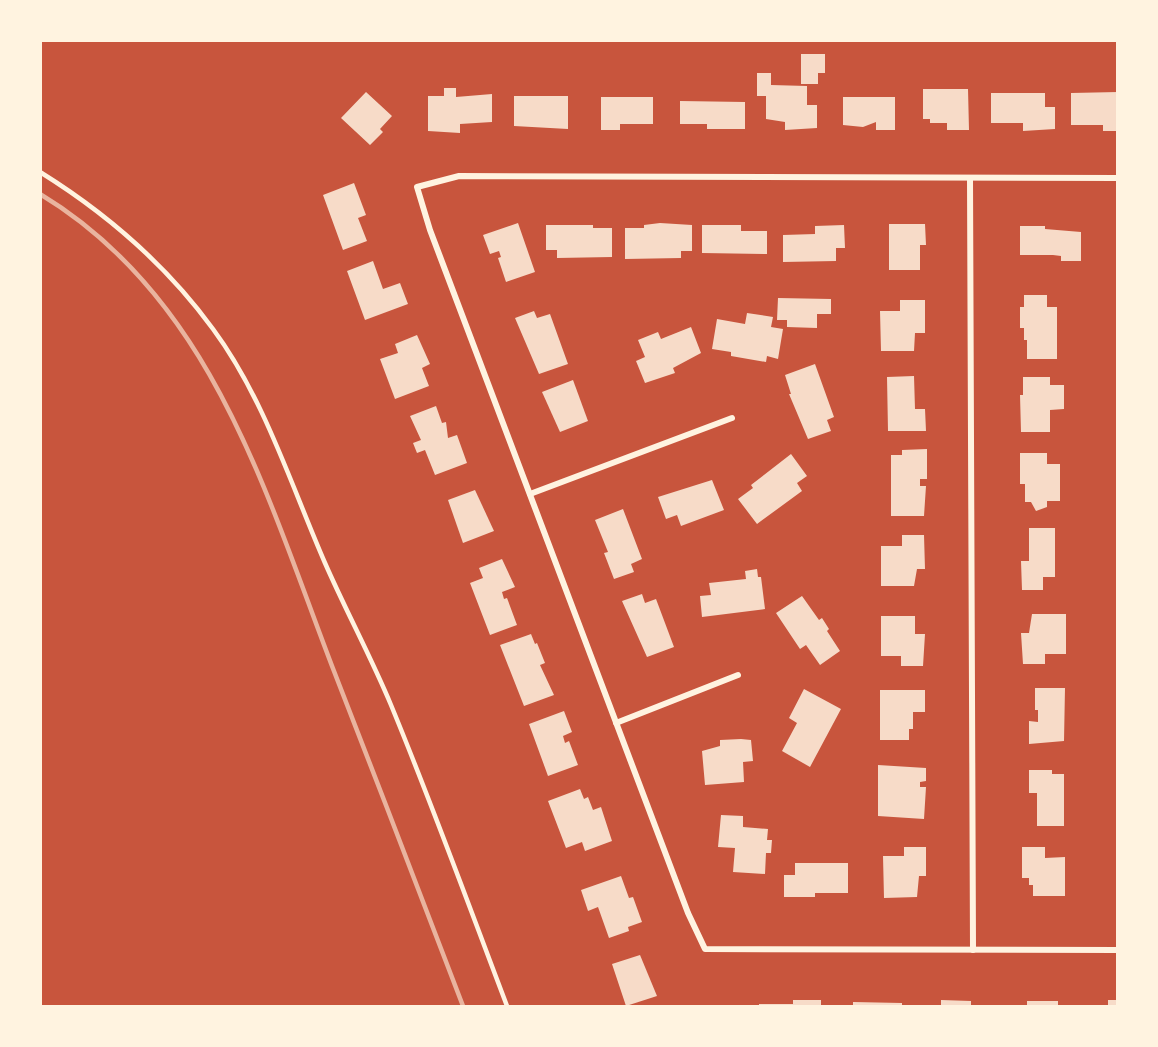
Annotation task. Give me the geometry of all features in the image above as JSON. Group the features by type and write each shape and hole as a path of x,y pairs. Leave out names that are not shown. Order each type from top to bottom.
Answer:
{"street":[{"path":"1118,178 459,176 417,187 430,230 616,723 688,913 705,949 1118,950"},
{"path":"970,179 973,950"},
{"path":"530,494 732,418"},
{"path":"616,723 738,675"}],"lane":[{"path":"40,172 101,213 125,234 178,288 229,352 253,396 330,574 391,706 507,1006"}],"building":[{"path":"801,54 825,54 825,73 818,73 818,84 801,84"},
{"path":"757,73 771,73 771,85 807,86 807,105 817,105 817,128 785,130 785,122 766,119 766,96 757,96"},
{"path":"444,88 456,88 456,97 492,94 492,122 460,124 460,133 428,131 428,96 444,96"},
{"path":"923,89 968,89 969,130 947,130 947,123 930,123 930,119 923,119"},
{"path":"366,92 392,116 380,129 383,132 370,145 341,118"},
{"path":"1118,92 1118,131 1103,131 1103,125 1071,125 1071,93"},
{"path":"991,93 1045,93 1045,107 1055,107 1055,129 1023,131 1023,123 991,123"},
{"path":"514,96 568,96 568,129 514,126"},
{"path":"601,97 653,97 653,124 620,124 620,130 601,130"},
{"path":"843,97 895,97 895,130 876,130 876,122 863,127 843,125"},
{"path":"680,101 745,102 745,129 707,129 707,124 680,124"},
{"path":"354,183 366,215 358,218 367,241 343,250 323,195"},
{"path":"518,223 535,272 506,282 498,258 501,257 499,251 490,254 483,235"},
{"path":"660,223 692,225 692,251 681,251 681,258 625,259 625,228 644,228 644,225"},
{"path":"889,224 925,224 926,245 920,245 920,270 889,270"},
{"path":"546,225 593,225 593,228 612,228 612,257 557,258 557,250 546,250"},
{"path":"702,225 741,225 741,231 767,231 767,254 702,253"},
{"path":"844,225 845,248 836,248 836,261 783,262 783,235 815,234 815,226"},
{"path":"1020,226 1045,226 1045,229 1081,232 1081,261 1061,261 1061,256 1053,255 1020,255"},
{"path":"373,261 383,289 400,283 408,304 365,320 347,271"},
{"path":"1024,295 1047,295 1047,307 1057,307 1057,359 1027,359 1027,340 1024,340 1024,328 1020,328 1020,307 1024,307"},
{"path":"778,298 831,299 831,314 817,314 817,328 787,327 787,320 777,320"},
{"path":"900,300 925,300 925,333 915,333 914,351 881,351 880,311 900,311"},
{"path":"534,311 537,318 550,314 568,364 539,374 515,318"},
{"path":"747,313 773,317 771,327 783,329 778,359 767,356 766,362 731,356 731,352 712,349 717,319 745,324"},
{"path":"691,327 701,353 673,368 675,373 645,383 636,361 645,357 638,340 658,332 661,339"},
{"path":"417,335 430,364 422,368 429,386 395,399 380,359 398,353 395,344"},
{"path":"815,364 834,417 827,420 831,431 808,439 789,394 791,394 785,375"},
{"path":"914,376 915,409 925,409 926,431 888,431 887,377"},
{"path":"1023,377 1050,377 1050,385 1064,385 1064,409 1050,410 1050,432 1021,432 1020,395 1023,395"},
{"path":"573,380 588,421 560,432 542,392"},
{"path":"436,406 442,423 446,422 448,438 457,435 467,463 435,475 425,450 417,453 413,443 421,440 410,416"},
{"path":"927,449 927,479 920,479 920,486 926,486 924,516 891,516 891,455 902,455 902,450"},
{"path":"1020,453 1047,453 1047,464 1060,464 1060,501 1047,501 1047,507 1036,511 1031,502 1025,502 1025,484 1020,484"},
{"path":"791,454 807,476 797,483 802,491 757,524 738,499 753,488 751,485"},
{"path":"712,480 724,510 681,526 677,515 666,519 658,497"},
{"path":"475,490 494,531 463,543 448,500"},
{"path":"623,509 642,559 631,564 634,572 614,579 604,553 608,552 595,520"},
{"path":"1029,528 1055,528 1055,577 1043,577 1043,590 1022,590 1021,561 1029,561"},
{"path":"902,535 924,535 925,569 917,569 914,586 881,586 881,546 902,546"},
{"path":"502,559 515,587 502,592 504,599 507,598 517,625 490,635 470,583 483,578 479,568"},
{"path":"757,569 758,577 761,577 765,609 702,617 700,596 711,595 709,583 746,579 745,571"},
{"path":"642,594 645,603 656,599 674,647 647,657 622,601"},
{"path":"802,596 819,620 822,618 829,629 827,631 840,651 820,665 806,645 800,649 776,613"},
{"path":"1032,614 1066,614 1066,654 1045,654 1045,664 1023,664 1021,633 1029,633"},
{"path":"881,616 915,616 915,634 925,634 923,666 901,666 901,656 881,656"},
{"path":"531,634 545,663 540,665 554,695 524,706 500,645"},
{"path":"1035,688 1065,688 1064,741 1029,744 1029,721 1038,722 1038,710 1035,710"},
{"path":"804,689 841,709 810,767 782,751 797,723 789,718"},
{"path":"880,690 925,690 925,712 913,712 913,729 909,729 909,740 880,740"},
{"path":"564,711 572,732 563,736 565,743 569,741 578,765 548,776 529,724"},
{"path":"720,740 751,740 753,761 743,762 744,782 705,785 702,751 720,746"},
{"path":"878,765 926,768 926,781 920,782 920,787 926,787 924,819 878,816"},
{"path":"1029,770 1052,770 1052,774 1064,774 1064,826 1037,826 1037,793 1029,793"},
{"path":"580,789 584,799 588,797 593,810 601,807 612,841 585,851 582,842 566,848 548,801"},
{"path":"721,815 743,816 743,827 768,829 767,840 772,840 771,853 766,853 765,874 733,872 735,848 718,847"},
{"path":"904,847 926,847 926,876 919,876 917,897 884,898 883,856 904,856"},
{"path":"1022,847 1045,847 1045,858 1065,857 1065,896 1033,896 1033,885 1029,885 1029,878 1022,878"},
{"path":"795,863 848,863 848,893 815,893 815,897 784,897 784,875 795,875"},
{"path":"621,876 629,898 633,897 642,922 628,927 629,931 609,938 598,907 588,911 581,890"},
{"path":"640,955 657,996 626,1006 612,964"},
{"path":"793,1000 821,1000 821,1006 759,1006 759,1004 793,1004"},
{"path":"941,1000 971,1001 971,1006 941,1006"},
{"path":"1108,1000 1118,1000 1118,1006 1108,1006"},
{"path":"1027,1001 1058,1001 1058,1006 1027,1006"},
{"path":"853,1002 902,1003 902,1006 853,1006"}],"railway":[{"path":"40,194 99,237 148,287 190,342 225,403 282,533 463,1006"}]}
